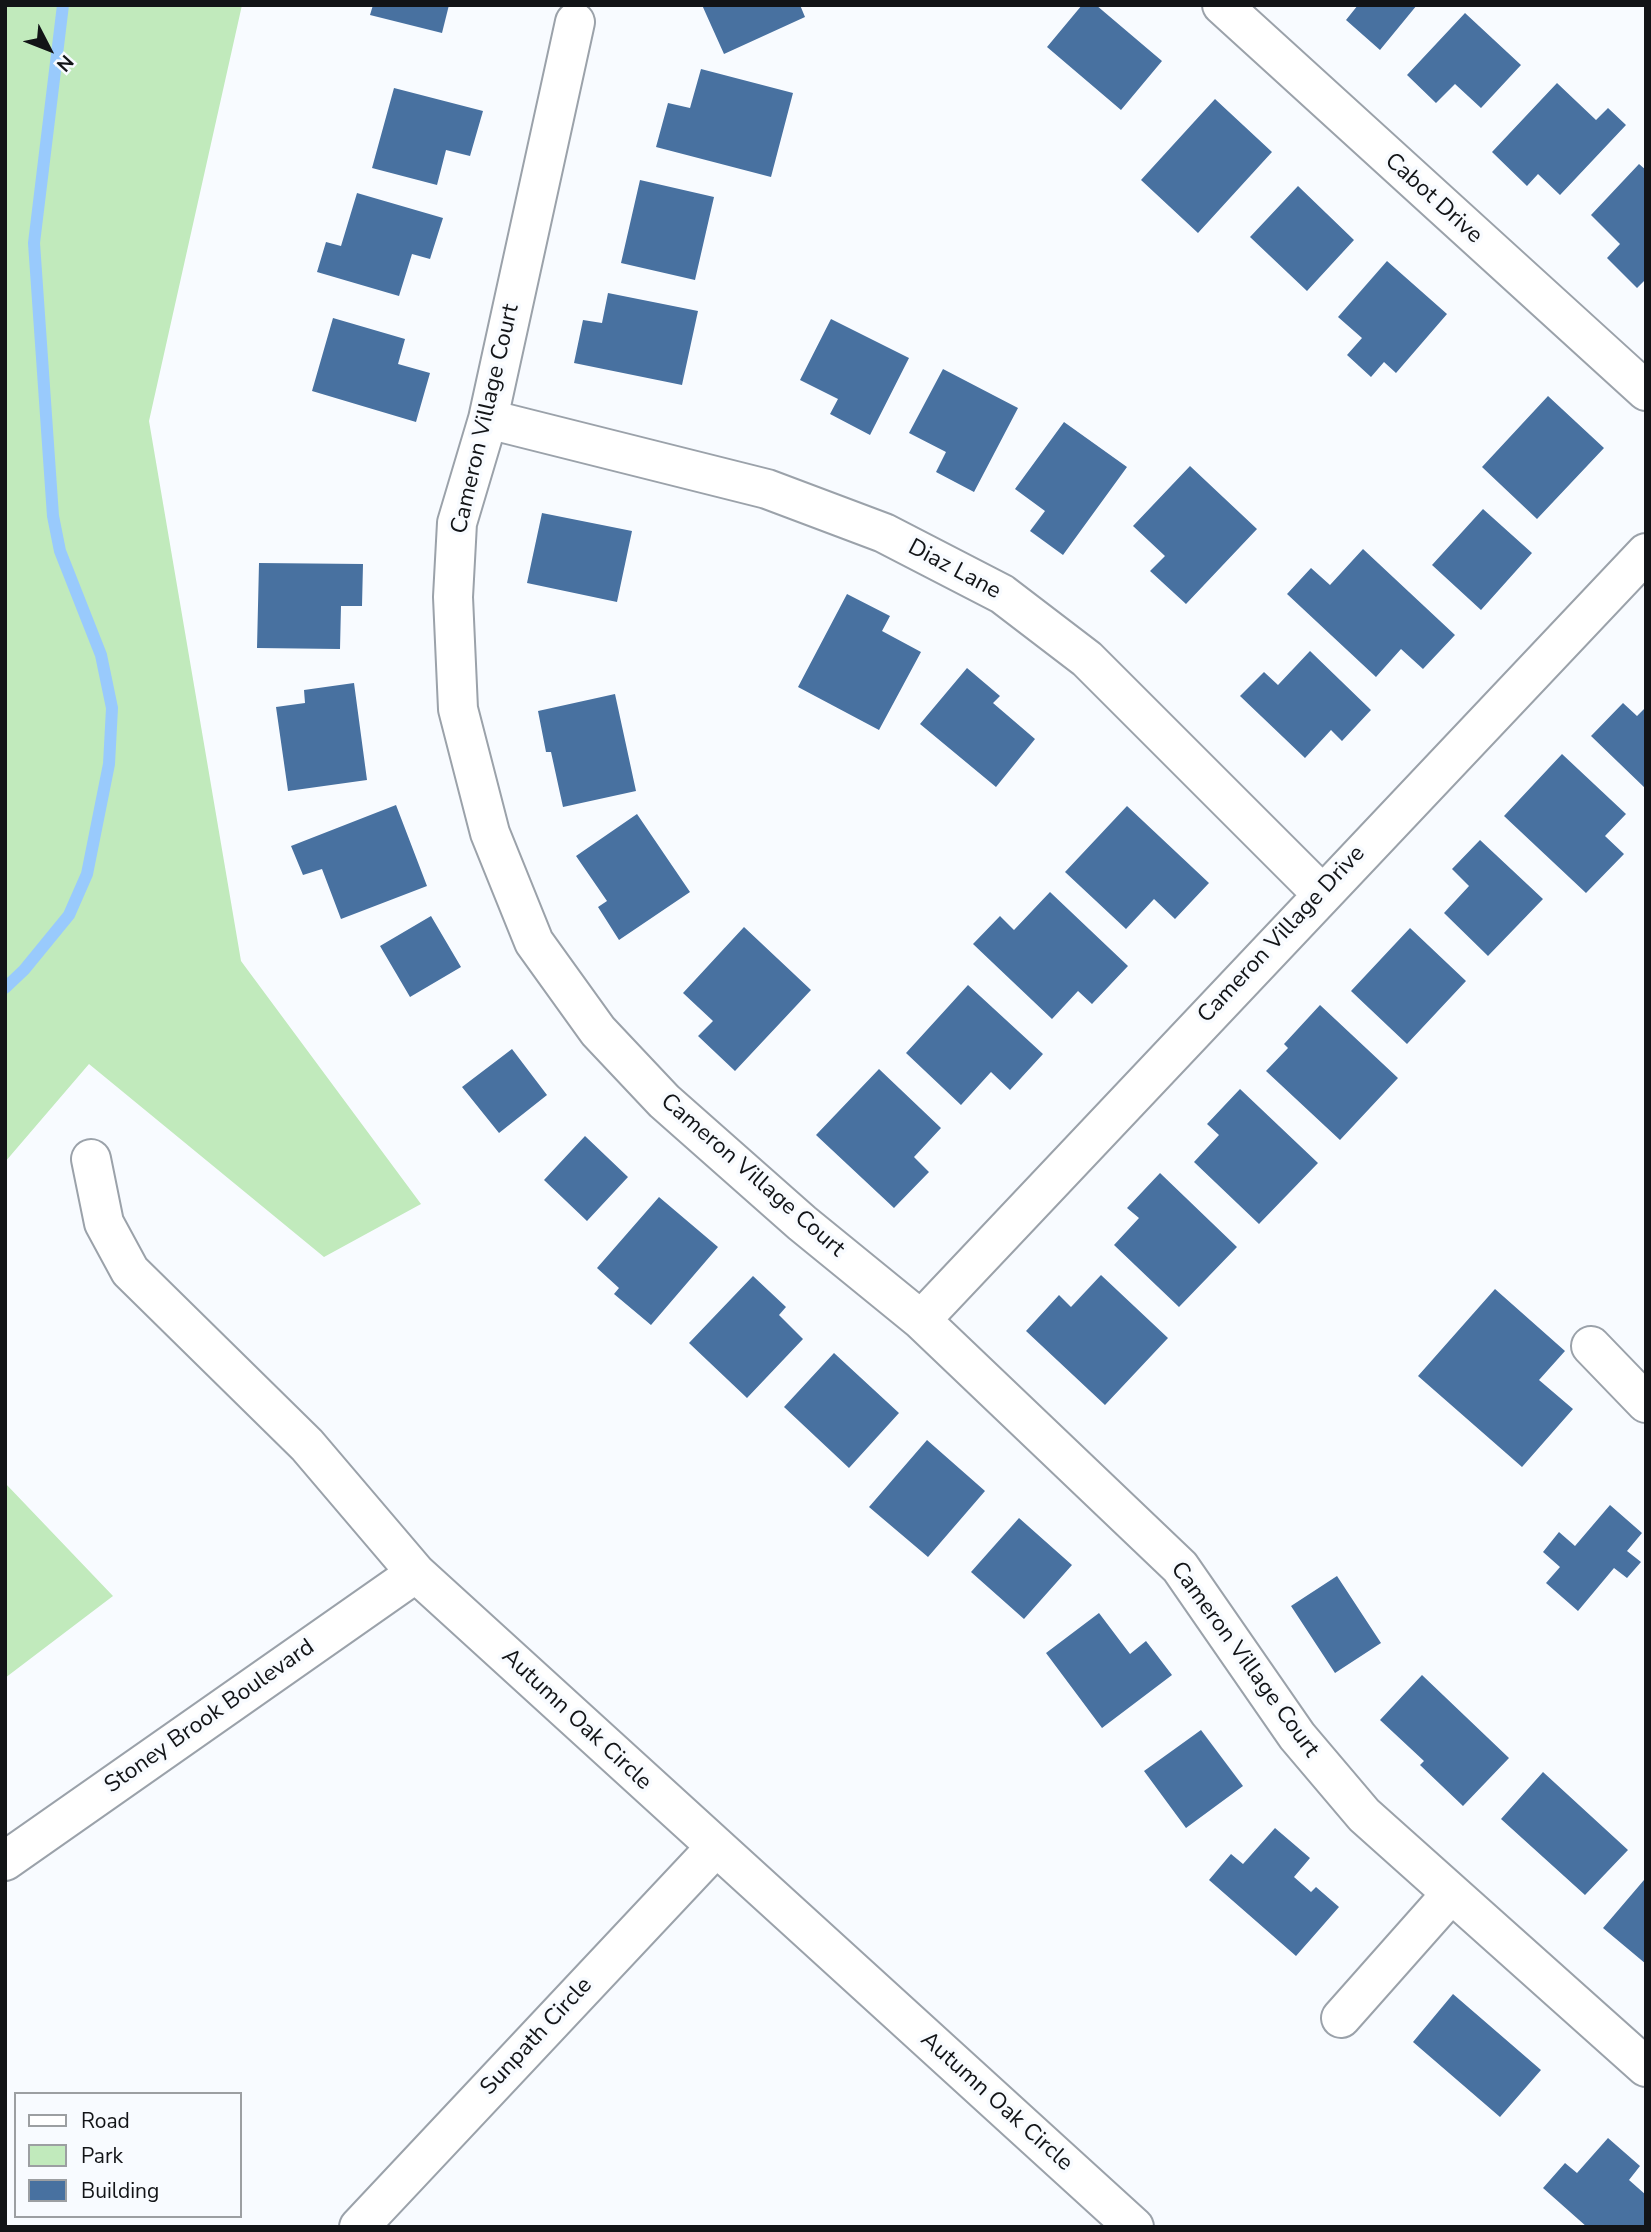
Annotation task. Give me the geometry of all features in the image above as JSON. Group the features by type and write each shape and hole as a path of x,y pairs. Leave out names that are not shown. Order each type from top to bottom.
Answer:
{"street":[{"name":"Cabot Drive","path":"1222,5 1646,391"},
{"name":"Cameron Village Court","path":"575,22 488,419 457,523 453,597 458,709 490,833 534,942 598,1031 664,1101 802,1223 921,1320 1180,1567 1297,1736 1364,1815 1646,2067"},
{"name":"Diaz Lane","path":"488,419 767,489 884,533 1002,594 1087,659 1321,893"},
{"name":"Cameron Village Drive","path":"921,1320 1321,893 1646,553"},
{"name":"Autumn Oak Circle","path":"91,1159 104,1223 130,1270 307,1445 416,1573 1134,2227"},
{"path":"1591,1346 1646,1403"},
{"name":"Stoney Brook Boulevard","path":"5,1861 416,1573"},
{"name":"Sunpath Circle","path":"359,2227 715,1848"},
{"path":"1341,2018 1451,1894"}],"green space":[{"path":"5,5 242,5 149,421 241,961 421,1204 324,1257 89,1064 5,1162"},
{"path":"5,1483 113,1596 5,1678"}],"building":[{"path":"373,5 449,5 442,33 370,15"},
{"path":"702,5 800,5 805,17 724,54"},
{"path":"1082,5 1096,5 1162,61 1121,110 1047,47"},
{"path":"1358,5 1417,5 1380,50 1346,20"},
{"path":"1465,13 1521,65 1481,108 1455,84 1436,103 1407,75"},
{"path":"701,69 793,93 771,177 656,147 668,103 690,108"},
{"path":"1557,83 1596,120 1608,108 1626,125 1560,195 1538,174 1527,186 1492,152"},
{"path":"394,88 483,111 470,156 446,150 437,185 372,168"},
{"path":"1215,99 1272,152 1198,233 1141,180"},
{"path":"1639,164 1646,170 1646,279 1637,288 1607,258 1620,244 1591,215"},
{"path":"640,180 714,197 695,280 621,263"},
{"path":"1298,186 1354,240 1307,291 1250,237"},
{"path":"357,193 443,218 430,259 412,254 399,296 317,272 326,242 341,246"},
{"path":"1387,261 1447,314 1396,373 1384,362 1371,377 1347,355 1362,338 1338,317"},
{"path":"608,293 698,311 682,385 574,363 583,320 602,323"},
{"path":"333,318 405,339 398,364 430,373 416,422 312,391"},
{"path":"831,319 909,358 870,435 830,414 838,399 800,380"},
{"path":"943,369 1018,408 974,492 936,472 946,452 909,433"},
{"path":"1548,396 1604,448 1537,519 1482,467"},
{"path":"1064,422 1127,467 1063,555 1030,531 1045,511 1015,489"},
{"path":"1190,466 1257,529 1186,604 1150,571 1165,556 1133,526"},
{"path":"1483,509 1532,553 1481,610 1432,565"},
{"path":"542,513 632,531 617,602 527,583"},
{"path":"1363,549 1455,635 1423,669 1401,649 1376,677 1287,594 1311,568 1330,585"},
{"path":"259,563 363,564 362,606 341,606 340,649 257,648"},
{"path":"847,594 890,616 882,631 921,652 879,730 798,687"},
{"path":"1310,651 1371,710 1342,741 1331,730 1305,758 1240,696 1264,672 1278,685"},
{"path":"967,668 1000,696 993,703 1035,739 996,787 920,724"},
{"path":"354,683 367,780 288,791 276,707 305,703 304,690"},
{"path":"615,694 636,791 563,807 551,752 546,752 538,711"},
{"path":"1623,703 1637,716 1646,707 1646,789 1591,736"},
{"path":"1562,754 1626,814 1605,836 1624,854 1586,893 1504,816"},
{"path":"396,805 427,886 341,919 322,869 303,875 291,846"},
{"path":"1127,806 1209,883 1175,919 1154,899 1126,929 1065,872"},
{"path":"637,814 690,892 619,940 598,907 607,901 576,856"},
{"path":"1480,840 1543,899 1488,956 1444,913 1469,886 1452,869"},
{"path":"1050,892 1128,966 1092,1004 1078,991 1052,1019 973,944 1000,916 1014,930"},
{"path":"431,916 461,967 410,997 380,946"},
{"path":"744,927 811,990 735,1071 698,1036 713,1021 683,993"},
{"path":"1410,928 1466,981 1407,1044 1351,991"},
{"path":"968,985 1043,1054 1010,1090 991,1072 961,1105 906,1053"},
{"path":"1320,1005 1398,1078 1340,1140 1266,1071 1288,1048 1284,1044"},
{"path":"512,1049 547,1095 499,1133 462,1087"},
{"path":"879,1069 941,1128 914,1157 929,1172 894,1208 816,1135"},
{"path":"1240,1089 1318,1163 1259,1224 1194,1162 1219,1135 1207,1124"},
{"path":"585,1136 628,1177 587,1221 544,1180"},
{"path":"1160,1173 1237,1247 1179,1307 1114,1245 1139,1218 1127,1208"},
{"path":"659,1197 718,1247 651,1325 614,1294 619,1288 597,1268"},
{"path":"1101,1275 1168,1338 1105,1405 1026,1331 1059,1295 1071,1307"},
{"path":"753,1276 786,1307 779,1315 803,1339 747,1398 689,1343"},
{"path":"1495,1289 1565,1351 1539,1380 1573,1409 1522,1467 1418,1376"},
{"path":"834,1353 899,1413 849,1468 784,1407"},
{"path":"927,1440 985,1491 928,1557 869,1507"},
{"path":"1610,1505 1642,1533 1627,1551 1641,1562 1627,1578 1614,1568 1578,1611 1546,1583 1560,1567 1543,1552 1559,1532 1575,1546"},
{"path":"1019,1518 1072,1565 1024,1619 971,1572"},
{"path":"1337,1576 1381,1643 1335,1673 1291,1606"},
{"path":"1099,1613 1130,1654 1146,1641 1172,1675 1102,1728 1046,1653"},
{"path":"1422,1675 1509,1758 1463,1806 1420,1765 1424,1761 1380,1720"},
{"path":"1201,1730 1243,1786 1186,1828 1144,1771"},
{"path":"1543,1772 1628,1850 1585,1895 1501,1819"},
{"path":"1275,1828 1310,1858 1294,1877 1311,1892 1316,1887 1339,1907 1296,1956 1209,1880 1231,1854 1243,1864"},
{"path":"1644,1880 1646,1882 1646,1964 1603,1928"},
{"path":"1453,1994 1541,2070 1500,2117 1413,2042"},
{"path":"1608,2138 1640,2166 1629,2180 1646,2195 1646,2227 1587,2227 1543,2188 1565,2163 1577,2173"}],"waterway":[{"path":"5,988 24,970 69,915 87,874 109,764 112,708 101,655 60,551 53,516 34,243 63,5"}]}
